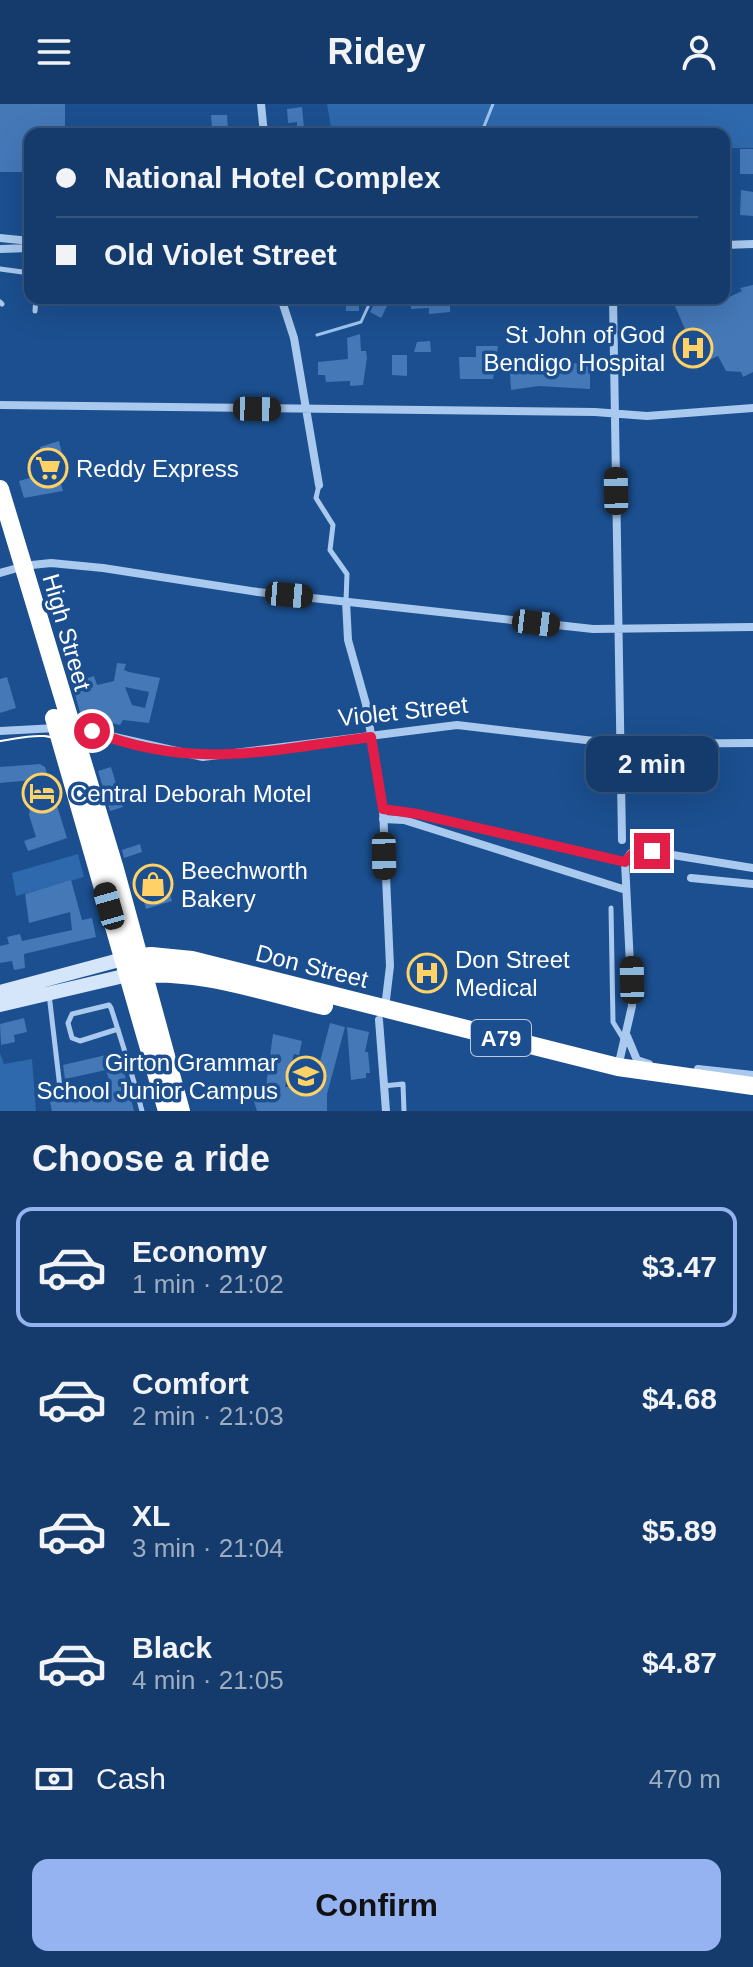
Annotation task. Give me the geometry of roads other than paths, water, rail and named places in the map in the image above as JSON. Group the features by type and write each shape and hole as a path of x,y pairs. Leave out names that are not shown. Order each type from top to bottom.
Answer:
{"highway":[{"name":"High Street","path":"0,489 12,569"},
{"name":"High Street","path":"0,524 181,1111"},
{"name":"High Street","path":"134,966 167,1111"},
{"name":"Don Street","path":"134,966 351,1006 629,1082 753,1097"},
{"name":"Don Street","path":"383,1017 618,1067 753,1086"}],"main road":[{"path":"0,992 134,966"},
{"path":"0,1005 134,966"}],"street":[{"path":"261,104 263,128"},
{"path":"0,238 24,240"},
{"path":"730,245 753,244"},
{"path":"0,249 24,248"},
{"path":"283,304 291,326 308,410 319,485"},
{"path":"613,304 622,840"},
{"path":"0,405 647,416 753,408"},
{"path":"12,569 42,563 90,567 258,592 619,630 753,627"},
{"path":"346,601 348,640 364,693 383,814 390,966 383,1017 382,1086 386,1111"},
{"name":"Violet Street","path":"66,737 92,731 108,738 179,754 215,757 469,725 620,744 753,743"},
{"name":"Violet Street","path":"0,731 108,738"},
{"path":"383,814 418,814 625,862"},
{"path":"383,814 626,890"},
{"path":"618,1067 632,998 625,862 631,853 642,850 753,868"},
{"path":"691,878 753,884"},
{"path":"626,1038 642,1063 753,1075"}],"lane":[{"path":"0,269 24,272"},
{"path":"35,311 36,304"},
{"path":"319,485 316,498 333,523 330,550 347,577 346,601"},
{"path":"611,908 613,1022 626,1038"},
{"path":"48,993 60,1088"},
{"path":"118,1029 76,1041 68,1023 72,1014 107,1004 118,1029 142,1111"},
{"path":"382,1086 403,1084 404,1111"}],"waterway":[{"path":"483,128 493,104"},
{"path":"317,335 361,322 369,304"}],"tram line":[{"path":"0,741 47,736 64,744 70,751 175,1111"}],"place":[{"name":"St John of God Bendigo Hospital","path":"693,348"},
{"name":"Reddy Express","path":"48,468"},
{"name":"Central Deborah Motel","path":"42,793"},
{"name":"Beechworth Bakery","path":"153,884"},
{"name":"Don Street Medical","path":"427,973"},
{"name":"Girton Grammar School Junior Campus","path":"306,1076"}]}
